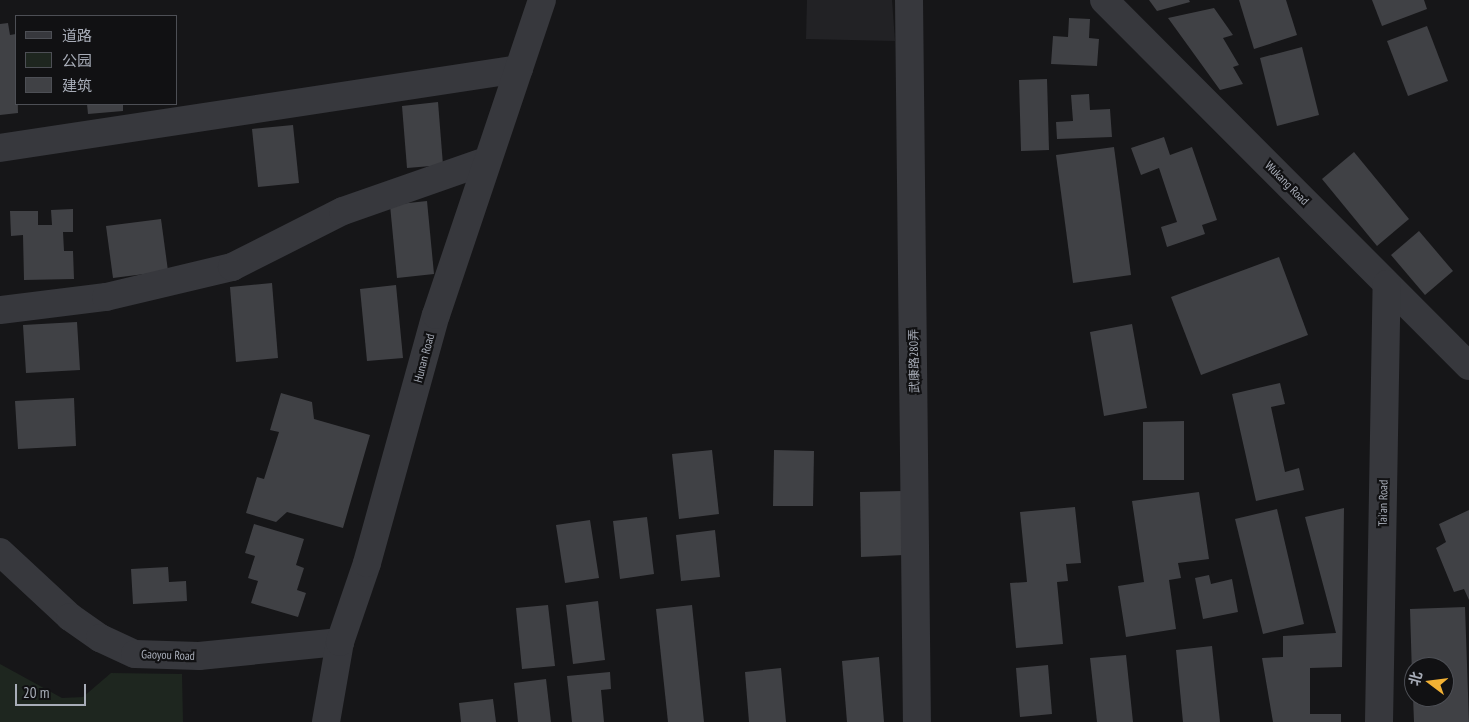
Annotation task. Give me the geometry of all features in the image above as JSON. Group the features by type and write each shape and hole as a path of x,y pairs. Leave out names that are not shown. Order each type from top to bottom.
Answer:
{"street":[{"name":"Hunan Road","path":"326,722 340,642 368,563 436,315 486,160 542,0"},
{"name":"武康路280弄","path":"909,0 917,722"},
{"name":"Wukang Road","path":"1104,0 1469,366"},
{"path":"0,148 518,70"},
{"path":"0,310 106,297 232,267 343,211 486,160"},
{"name":"Tai'an Road","path":"1379,722 1387,284"},
{"name":"Gaoyou Road","path":"0,552 70,617 100,638 134,654 199,656 340,642"}],"shaded area":[{"path":"807,0 892,0 895,41 806,39"}],"green space":[{"path":"0,664 62,698 83,697 111,673 182,674 183,722 0,722"}],"building":[{"path":"1149,0 1189,0 1190,2 1157,11"},
{"path":"1239,0 1286,0 1297,35 1254,49"},
{"path":"1372,0 1424,0 1427,9 1382,26"},
{"path":"1214,8 1233,35 1223,38 1239,65 1233,67 1243,84 1220,90 1168,18"},
{"path":"1069,18 1090,19 1089,38 1099,39 1097,66 1051,64 1053,36 1068,37"},
{"path":"8,23 10,35 15,34 15,105 18,105 18,113 0,115 0,24"},
{"path":"1427,26 1448,81 1408,96 1387,41"},
{"path":"1302,47 1319,115 1277,126 1260,58"},
{"path":"1047,79 1049,150 1021,151 1019,80"},
{"path":"1089,94 1090,110 1110,109 1112,137 1057,139 1056,122 1073,121 1071,95"},
{"path":"438,102 443,165 407,168 402,106"},
{"path":"87,105 123,105 123,111 88,114"},
{"path":"293,125 299,183 258,187 252,129"},
{"path":"1164,137 1170,155 1192,147 1217,220 1202,225 1205,234 1167,247 1161,227 1177,222 1159,168 1141,175 1131,148"},
{"path":"1114,147 1131,275 1073,283 1056,155"},
{"path":"1354,152 1409,219 1377,246 1322,179"},
{"path":"427,201 434,274 397,278 390,205"},
{"path":"73,209 73,232 63,232 64,251 73,251 74,279 24,280 23,235 11,236 10,211 38,211 38,225 52,225 51,210"},
{"path":"161,219 168,271 113,278 106,226"},
{"path":"1419,231 1453,271 1425,295 1391,255"},
{"path":"1279,257 1308,335 1201,375 1171,297"},
{"path":"272,283 278,358 236,362 230,287"},
{"path":"396,285 403,358 367,361 360,289"},
{"path":"77,322 80,370 26,373 23,325"},
{"path":"1132,324 1147,408 1104,416 1090,332"},
{"path":"1280,383 1285,404 1271,407 1285,472 1299,468 1304,490 1256,501 1232,394"},
{"path":"281,393 312,402 314,419 370,435 343,528 287,512 276,522 246,513 257,477 264,479 279,432 270,430"},
{"path":"74,398 76,446 18,449 15,401"},
{"path":"1184,421 1184,480 1143,480 1143,422"},
{"path":"712,450 719,514 679,519 672,454"},
{"path":"774,450 814,451 813,506 773,506"},
{"path":"903,491 904,555 861,557 860,492"},
{"path":"1199,492 1209,559 1178,563 1181,578 1169,580 1176,629 1126,637 1118,586 1144,582 1132,501"},
{"path":"1075,507 1081,563 1066,564 1068,581 1057,582 1063,644 1016,648 1010,583 1027,582 1020,512"},
{"path":"1344,508 1342,667 1310,668 1310,714 1341,714 1341,722 1273,722 1262,658 1283,657 1283,636 1336,633 1305,517"},
{"path":"1277,509 1304,624 1263,634 1235,519"},
{"path":"1469,510 1469,600 1464,589 1454,592 1436,548 1446,542 1439,524"},
{"path":"647,517 654,574 620,579 613,521"},
{"path":"590,520 599,578 565,583 556,525"},
{"path":"254,524 304,539 296,565 304,568 297,590 306,593 298,617 251,603 258,581 248,578 255,556 245,553"},
{"path":"715,530 720,577 681,581 676,535"},
{"path":"168,567 169,582 186,581 187,601 133,604 131,569"},
{"path":"1209,575 1211,584 1232,579 1238,612 1203,619 1195,578"},
{"path":"598,601 605,660 573,664 566,605"},
{"path":"548,605 555,666 522,669 516,608"},
{"path":"692,605 704,722 668,722 656,609"},
{"path":"1465,607 1469,722 1414,722 1413,707 1454,707 1454,657 1411,657 1410,609"},
{"path":"1212,646 1220,722 1183,722 1176,650"},
{"path":"1126,655 1133,722 1097,722 1090,658"},
{"path":"879,657 884,722 847,722 842,661"},
{"path":"1048,665 1052,714 1020,717 1016,668"},
{"path":"781,668 786,722 749,722 745,672"},
{"path":"610,672 611,689 601,690 604,722 572,722 567,676"},
{"path":"546,679 551,722 518,722 514,683"},
{"path":"493,699 496,722 461,722 459,703"}]}
